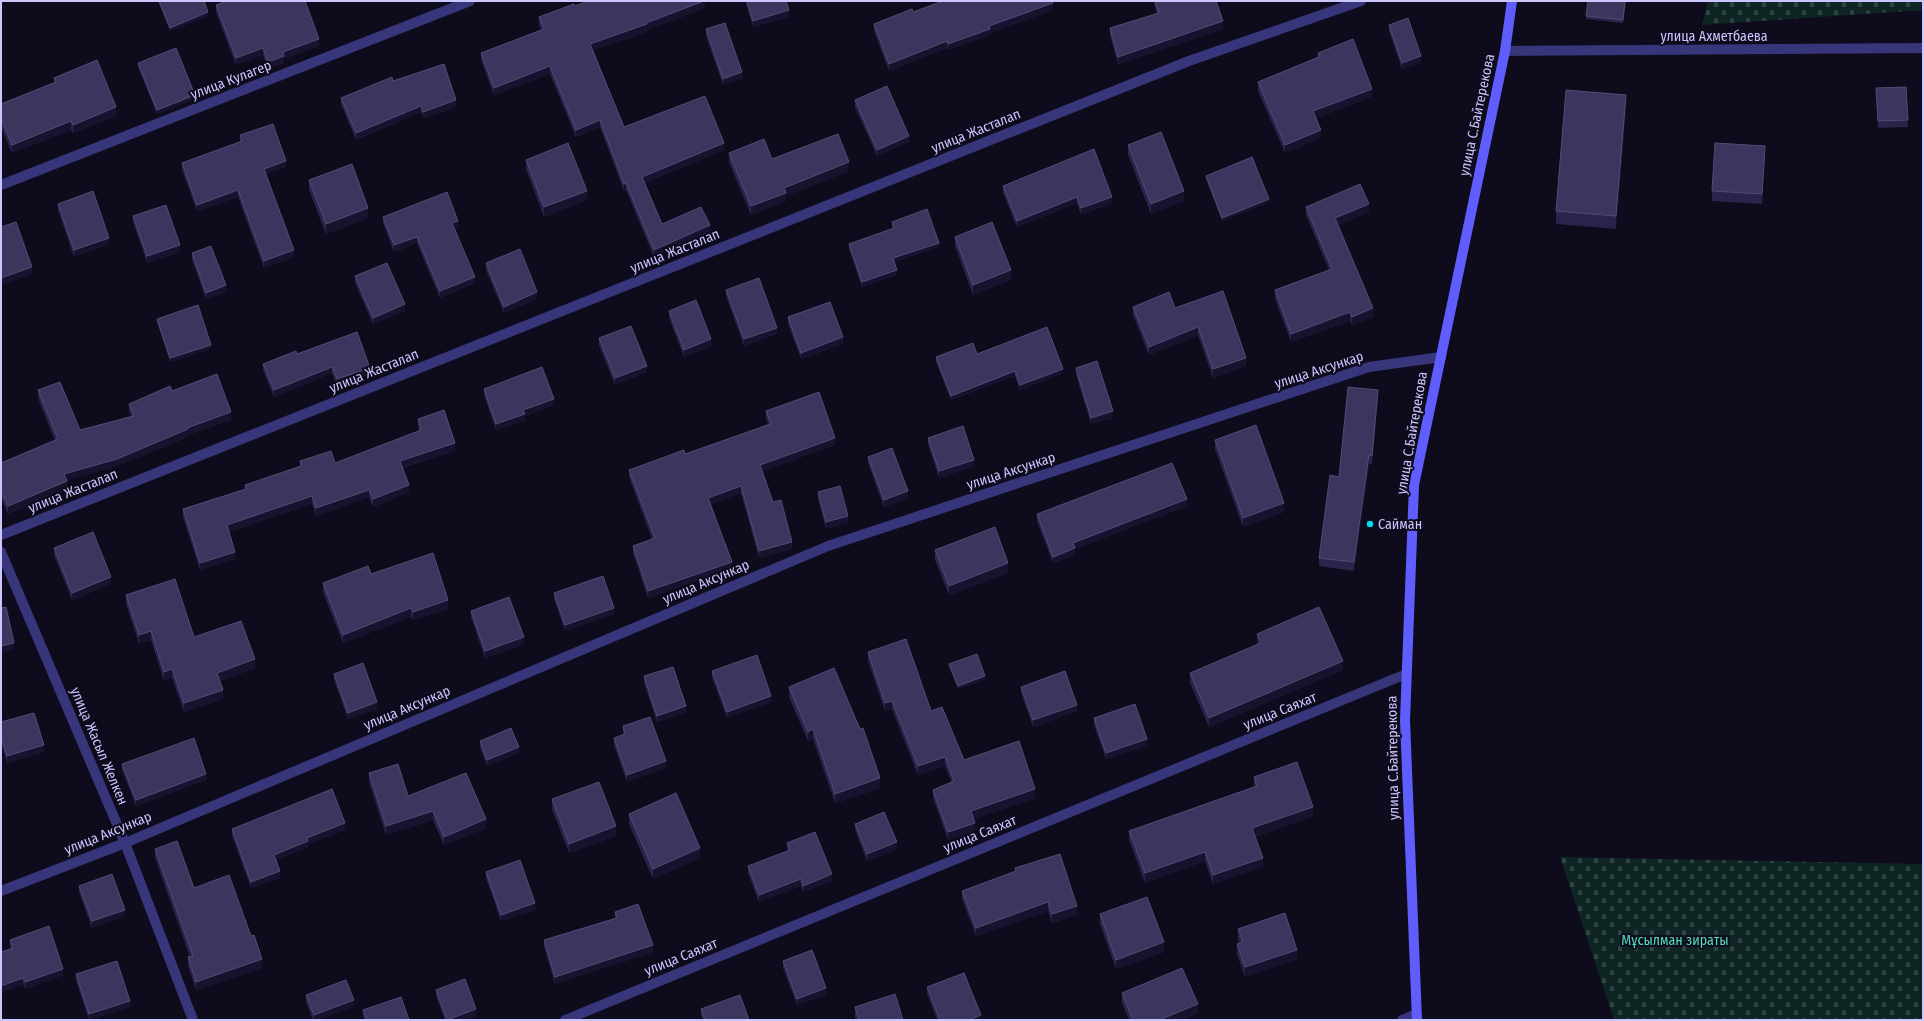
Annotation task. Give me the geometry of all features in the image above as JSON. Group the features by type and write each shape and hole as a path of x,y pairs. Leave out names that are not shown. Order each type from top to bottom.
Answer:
{"main road":[{"name":"улица С.Байтерекова","path":"1417,1017 1404,720 1414,485 1504,51 1512,1"}],"street":[{"name":"улица Кулагер","path":"1,185 470,1"},
{"name":"улица Жасталап","path":"1,535 1189,61 1362,1"},
{"name":"улица Ахметбаева","path":"1504,51 1923,48"},
{"name":"улица Аксункар","path":"1,891 125,842 828,546 1369,367 1441,357"},
{"name":"улица Жасыл Желкен","path":"1,552 125,842 193,1020"},
{"name":"улица Саяхат","path":"565,1020 1406,674"},
{"path":"1402,1020 1417,1017"}],"green space":[{"path":"1708,1 1923,1 1923,10 1702,25"},
{"name":"Мұсылман зираты","path":"1560,857 1923,864 1923,1020 1614,1020"}],"building":[{"path":"159,1 204,1 208,12 170,28"},
{"path":"227,1 305,1 319,39 283,52 284,56 268,62 263,48 236,58 216,5"},
{"path":"589,1 704,1 646,23 647,24 590,44 624,127 705,96 724,143 642,177 662,224 701,207 710,225 654,250 626,183 624,184 600,120 576,130 550,66 494,88 481,53 544,29 539,17 574,4 575,6"},
{"path":"747,1 786,1 789,10 753,21"},
{"path":"943,1 1052,1 1053,3 989,26 990,29 948,44 947,41 889,64 874,24 912,9 913,12"},
{"path":"1155,1 1216,1 1223,21 1118,57 1110,28 1159,13"},
{"path":"1588,1 1625,1 1623,20 1586,16"},
{"path":"1408,18 1421,56 1402,63 1389,25"},
{"path":"725,23 742,72 723,79 706,29"},
{"path":"1353,39 1372,89 1313,111 1321,130 1285,145 1258,82 1319,57 1318,53"},
{"path":"176,48 195,95 157,110 138,63"},
{"path":"97,60 116,107 73,125 71,121 12,145 1,118 1,104 56,82 54,78"},
{"path":"444,64 456,100 423,112 421,106 356,133 341,98 392,77 393,81"},
{"path":"887,86 909,136 877,150 855,100"},
{"path":"1906,87 1908,120 1878,121 1876,88"},
{"path":"1566,90 1626,95 1616,216 1556,211"},
{"path":"273,124 286,161 264,169 294,250 264,261 238,190 197,205 182,163 242,141 240,135"},
{"path":"1161,132 1184,191 1151,204 1128,145"},
{"path":"838,134 849,162 784,188 786,193 751,206 729,153 764,139 772,159"},
{"path":"568,143 587,191 544,207 526,160"},
{"path":"1715,143 1765,146 1762,194 1712,191"},
{"path":"1094,149 1112,197 1081,208 1077,197 1017,221 1003,186"},
{"path":"1252,157 1269,199 1222,218 1206,176"},
{"path":"352,164 368,208 326,224 309,180"},
{"path":"1360,184 1369,204 1335,218 1373,308 1352,317 1350,312 1291,334 1275,290 1332,269 1306,207"},
{"path":"93,191 109,238 74,250 58,204"},
{"path":"447,192 458,221 452,223 475,277 440,291 417,237 394,245 383,217"},
{"path":"166,205 180,245 147,256 133,216"},
{"path":"927,209 939,243 893,258 897,270 862,282 849,244 894,228 892,222"},
{"path":"16,222 32,267 1,278 1,227"},
{"path":"992,222 1011,270 973,285 955,237"},
{"path":"211,246 226,285 206,293 192,253"},
{"path":"520,249 537,292 504,307 486,263"},
{"path":"387,263 405,304 373,318 355,276"},
{"path":"759,278 777,328 744,339 726,290"},
{"path":"1223,291 1246,358 1213,369 1198,327 1149,347 1133,307 1169,292 1175,308"},
{"path":"696,300 711,339 684,350 669,311"},
{"path":"830,302 843,337 801,353 788,317"},
{"path":"198,305 211,345 170,358 157,319"},
{"path":"631,326 647,366 615,378 599,338"},
{"path":"1047,327 1063,369 1020,385 1015,371 951,396 936,357 973,343 977,354"},
{"path":"357,332 370,368 337,379 332,367 274,390 263,364 296,351 297,354"},
{"path":"1097,361 1113,411 1091,418 1076,368"},
{"path":"542,367 554,399 523,410 525,414 496,424 484,389"},
{"path":"217,374 231,412 187,428 188,429 117,459 64,474 67,481 8,506 1,491 1,463 58,439 38,390 60,382 80,430 134,416 129,404 170,386 172,391"},
{"path":"1348,387 1378,390 1372,456 1369,455 1354,562 1319,558 1330,475 1339,477"},
{"path":"819,392 835,438 760,465 773,502 781,500 792,542 759,551 741,486 708,498 732,562 648,591 633,546 655,538 629,470 684,450 685,454 771,424 766,411"},
{"path":"444,410 455,443 400,461 409,485 373,499 369,490 316,508 312,496 227,525 235,552 200,563 183,509 246,489 245,485 301,466 300,461 331,451 335,463 421,430 418,419"},
{"path":"1256,425 1284,503 1243,518 1215,440"},
{"path":"963,426 974,460 939,471 928,438"},
{"path":"892,448 908,491 884,500 868,457"},
{"path":"1172,463 1187,499 1073,543 1075,548 1053,557 1037,514"},
{"path":"840,486 848,516 826,522 818,492"},
{"path":"995,527 1008,563 949,586 935,550"},
{"path":"93,532 111,577 72,593 54,548"},
{"path":"433,553 448,600 413,612 411,608 343,635 323,583 368,566 371,574"},
{"path":"603,576 614,608 565,625 554,593"},
{"path":"175,579 194,637 241,621 255,659 217,673 223,690 184,703 172,669 164,672 151,631 139,635 126,595"},
{"path":"509,597 524,637 485,651 471,611"},
{"path":"6,607 14,643 1,646 1,608"},
{"path":"1319,607 1343,661 1209,718 1190,673 1261,643 1257,634"},
{"path":"906,639 931,711 942,707 964,760 1019,741 1035,789 971,811 975,823 948,832 933,790 954,781 945,757 918,766 892,701 885,703 868,652"},
{"path":"977,654 985,676 958,686 949,664"},
{"path":"757,655 771,696 727,712 712,671"},
{"path":"363,663 377,702 348,713 334,674"},
{"path":"673,667 686,706 657,716 644,676"},
{"path":"834,668 860,729 863,728 880,778 835,794 813,729 808,732 789,687"},
{"path":"1065,671 1077,705 1033,720 1021,687"},
{"path":"1135,704 1147,739 1106,753 1094,718"},
{"path":"34,713 44,745 7,756 1,736 1,722"},
{"path":"650,717 666,761 627,775 614,738 625,734 623,726"},
{"path":"511,728 519,747 487,760 480,741"},
{"path":"194,738 206,774 136,800 122,764"},
{"path":"1297,762 1313,807 1252,828 1263,858 1213,875 1205,852 1145,873 1129,831 1257,786 1254,777"},
{"path":"398,764 408,796 466,773 486,819 444,837 433,811 386,826 369,773"},
{"path":"599,782 616,826 569,844 552,799"},
{"path":"332,789 345,823 307,838 308,841 274,855 280,871 251,882 232,829"},
{"path":"676,793 700,848 653,869 629,814"},
{"path":"884,812 897,842 867,854 855,824"},
{"path":"815,832 832,874 803,886 801,879 759,895 748,866 790,850 787,843"},
{"path":"177,841 194,888 229,875 251,936 254,935 262,959 196,982 188,957 193,956 155,849"},
{"path":"1060,854 1077,906 1052,914 1048,902 976,928 962,891 1016,871 1015,868"},
{"path":"520,860 535,903 501,915 486,872"},
{"path":"112,874 125,910 92,921 79,886"},
{"path":"1147,897 1164,942 1116,960 1100,914"},
{"path":"638,904 653,945 555,977 544,940 617,918 615,912"},
{"path":"1285,913 1297,950 1245,967 1237,944 1243,941 1238,929"},
{"path":"49,926 63,969 25,982 23,978 1,986 1,952 13,948 10,940"},
{"path":"812,950 826,988 797,999 783,961"},
{"path":"117,961 130,1001 89,1014 76,974"},
{"path":"1182,968 1198,1004 1159,1020 1133,1020 1122,993"},
{"path":"964,973 981,1015 969,1020 940,1020 927,987"},
{"path":"465,979 476,1009 447,1020 436,990"},
{"path":"346,980 354,1000 314,1015 306,995"},
{"path":"895,994 903,1020 859,1020 855,1007"},
{"path":"740,995 749,1020 705,1020 701,1009"},
{"path":"401,997 409,1020 367,1020 363,1010"}],"place":[{"name":"Сайман","path":"1370,524"}]}
